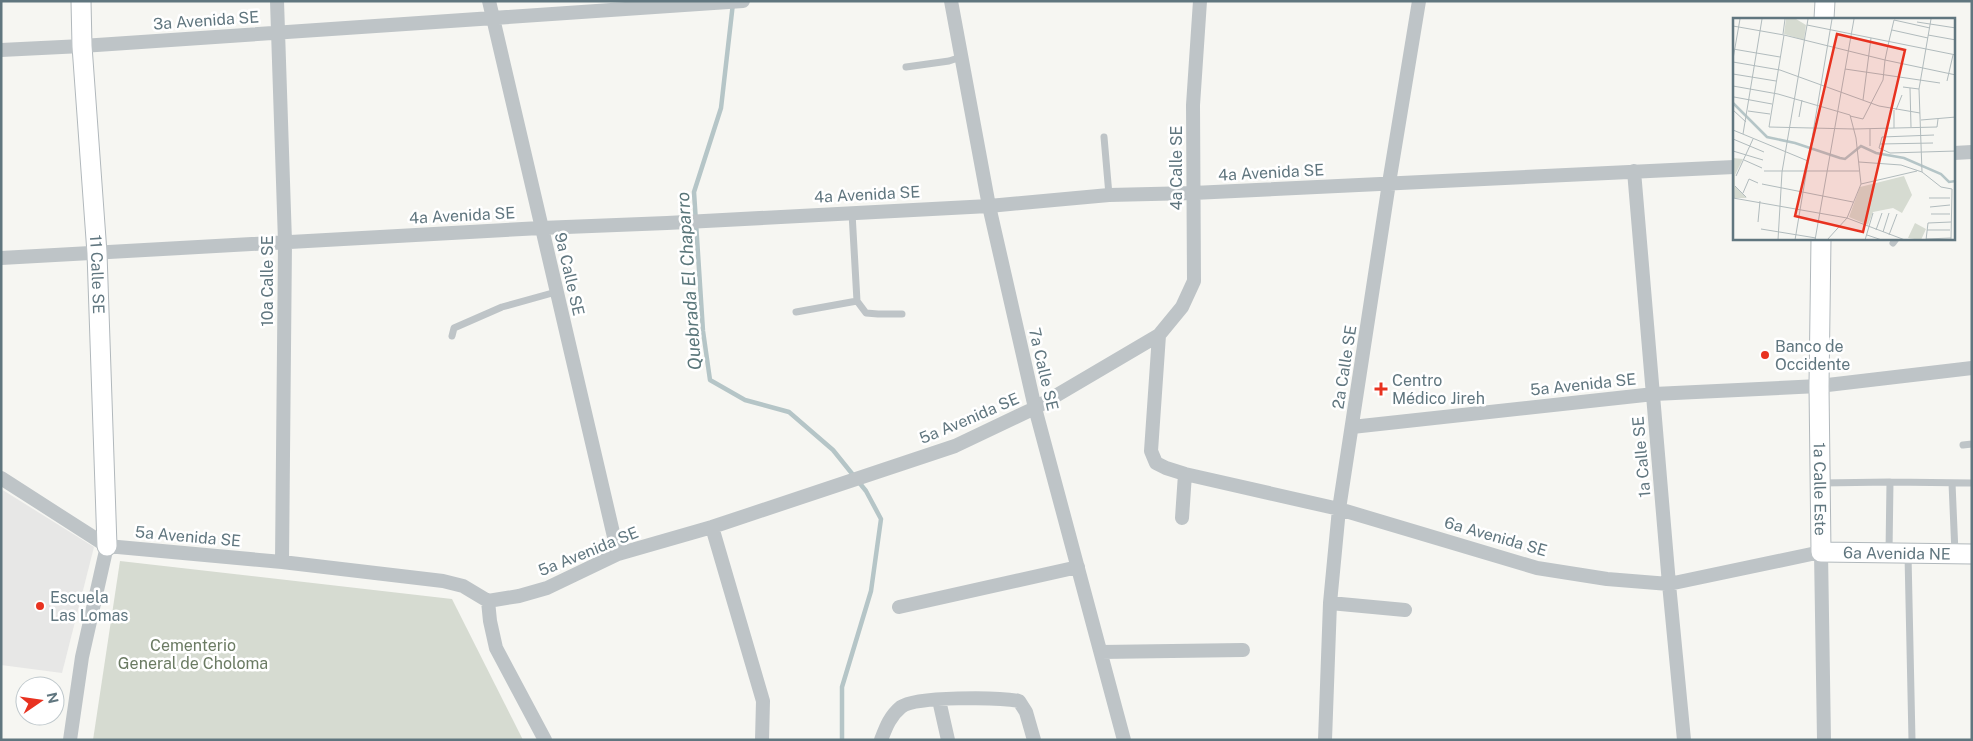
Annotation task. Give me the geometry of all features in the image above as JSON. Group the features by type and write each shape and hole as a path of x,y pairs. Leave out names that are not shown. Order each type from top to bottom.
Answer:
{"street":[{"name":"11 Calle SE","path":"81,1 82,46 97,253 107,546"},
{"name":"10a Calle SE","path":"277,1 285,242 282,562"},
{"name":"9a Calle SE","path":"489,1 618,554"},
{"name":"3a Avenida SE","path":"1,50 493,18 605,6 703,4 743,1"},
{"name":"7a Calle SE","path":"951,1 989,206 1035,408 1124,740"},
{"name":"4a Calle SE","path":"1163,331 1182,307 1194,281 1193,105 1200,1"},
{"name":"2a Calle SE","path":"1325,740 1330,603 1339,509 1389,183 1420,1"},
{"path":"1824,18 1825,1"},
{"path":"1956,153 1972,152"},
{"name":"4a Avenida SE","path":"1,258 541,228 989,206 1109,195 1193,193 1733,167"},
{"name":"1a Calle SE","path":"1634,171 1684,740"},
{"name":"1a Calle Este","path":"1821,240 1819,386 1824,740"},
{"name":"5a Avenida SE","path":"1,478 107,546 282,562 443,581 463,586 488,601 519,596 547,588 618,554 712,527 955,446 1035,408 1163,331"},
{"name":"6a Avenida SE","path":"1163,331 1151,451 1156,463 1166,468 1339,509 1537,568 1606,579 1669,584 1821,552"},
{"name":"5a Avenida SE","path":"1352,427 1654,394 1819,386 1972,368"},
{"path":"1182,518 1185,474"},
{"path":"712,527 763,701 762,740"},
{"path":"70,740 82,657 107,546"},
{"name":"6a Avenida NE","path":"1821,552 1963,554"},
{"path":"898,607 1078,567"},
{"path":"488,601 496,648 545,740"},
{"path":"1330,603 1405,610"},
{"path":"1101,652 1243,650"},
{"path":"881,740 890,719 902,706 922,700 1005,698 1019,701 1026,712 1034,740"},
{"path":"939,700 948,740"}],"lane":[{"path":"906,66 961,57"},
{"path":"1104,137 1109,195"},
{"path":"852,212 857,301 866,313 902,314"},
{"path":"452,336 454,328 502,307 556,292"},
{"path":"796,312 857,301"},
{"path":"1964,445 1972,444"},
{"path":"1890,482 1899,552 1912,740"},
{"path":"1820,483 1972,484"},
{"path":"1952,483 1963,554"}],"shaded area":[{"name":"Escuela Las Lomas","path":"1,489 94,547 62,673 1,665"}],"green space":[{"name":"Cementerio General de Choloma","path":"120,561 452,599 523,740 93,740"}],"waterway":[{"name":"Quebrada El Chaparro","path":"733,3 721,108 694,192 703,331 710,380 745,400 789,412 833,450 866,491 881,519 871,591 842,687 842,740"}],"place":[{"name":"Banco de Occidente","path":"1765,355"},
{"name":"Centro Médico Jireh","path":"1381,389"},
{"name":"Escuela Las Lomas","path":"40,606"}]}
